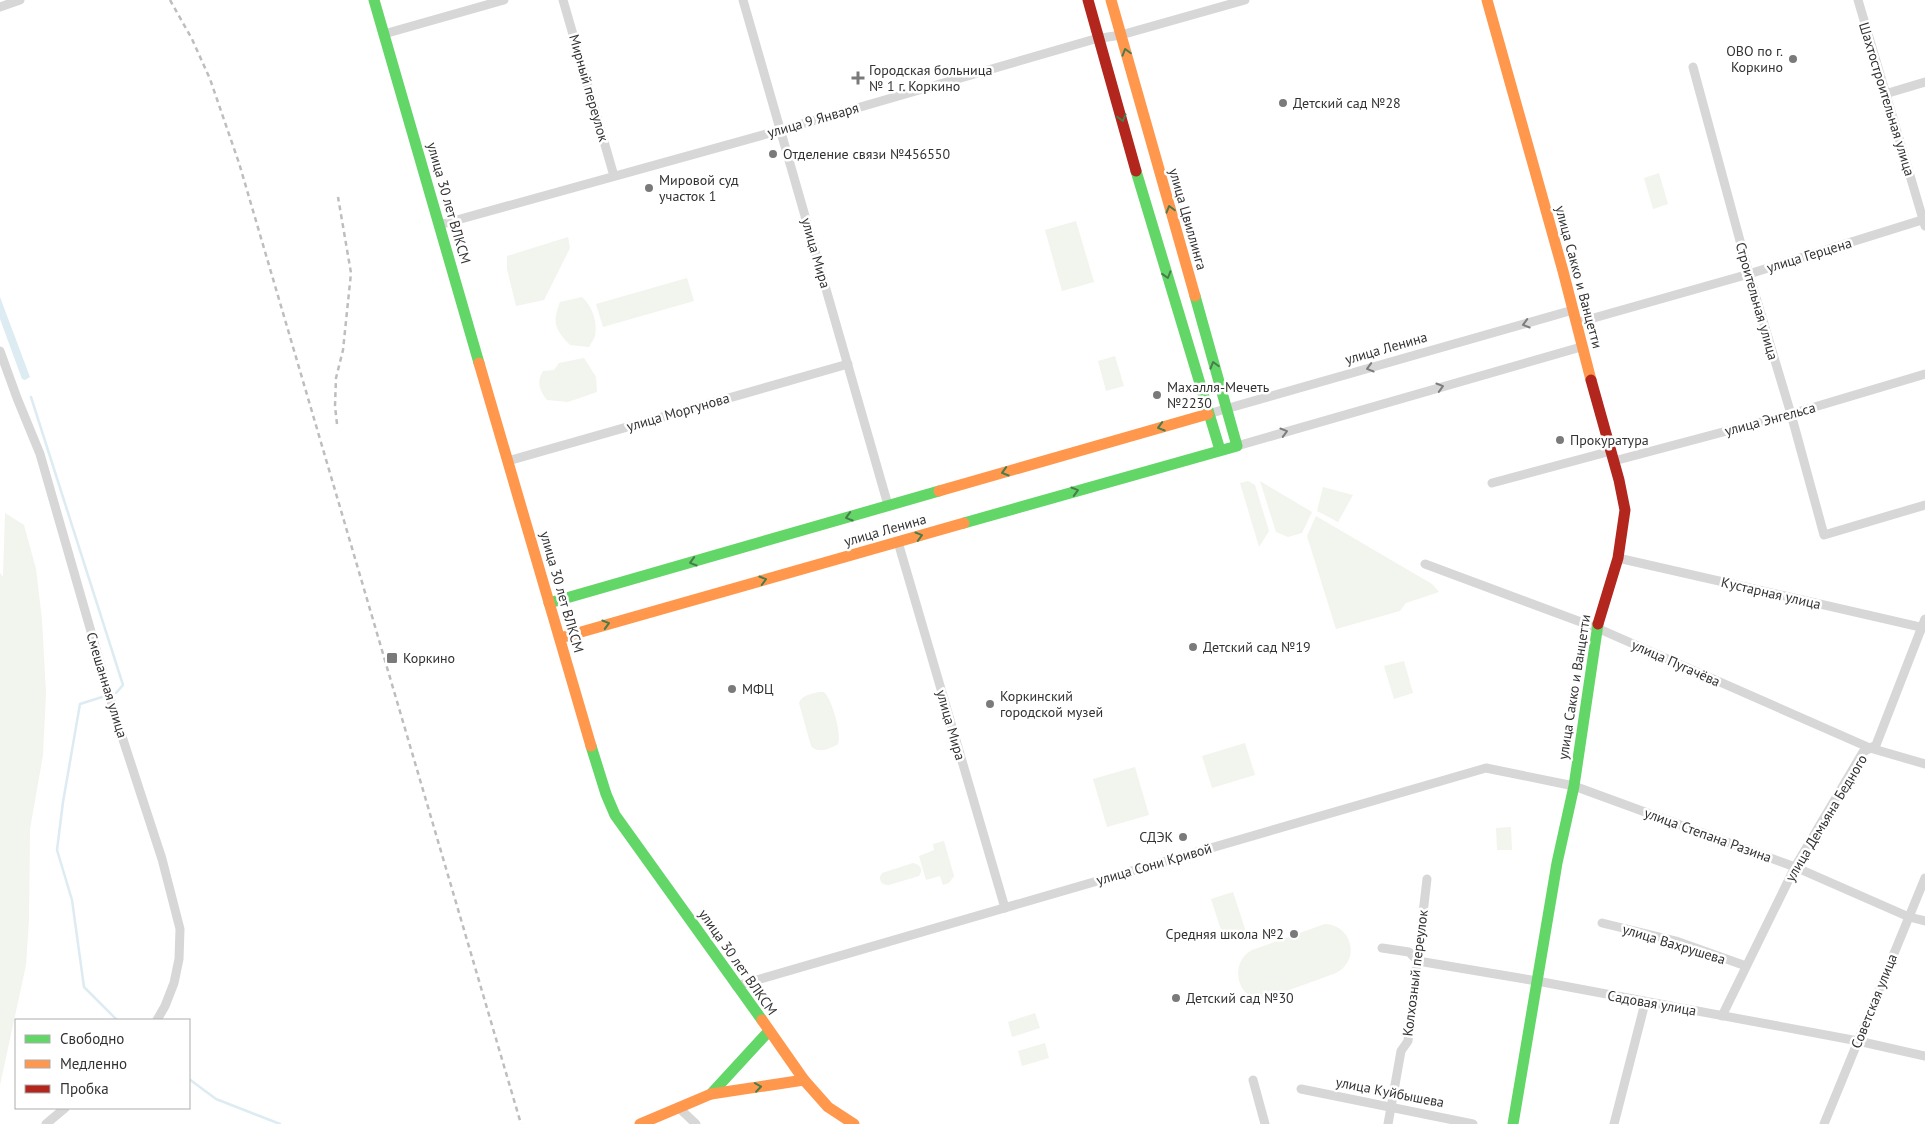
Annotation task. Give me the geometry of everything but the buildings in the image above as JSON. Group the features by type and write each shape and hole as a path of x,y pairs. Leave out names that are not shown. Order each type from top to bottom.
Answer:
{"street":[{"path":"0,7 20,0"},
{"name":"улица 30 лет ВЛКСМ","path":"374,0 606,794 615,815 804,1080 828,1107 854,1124"},
{"path":"384,34 504,0"},
{"name":"Мирный переулок","path":"563,0 614,176"},
{"name":"улица Мира","path":"743,0 888,505"},
{"path":"1088,0 1154,231 1220,450"},
{"name":"улица Цвиллинга","path":"1111,0 1237,446"},
{"name":"улица 9 Января","path":"439,225 781,130 1099,38 1121,35 1245,0"},
{"name":"улица Сакко и Ванцетти","path":"1487,0 1573,310 1625,510 1618,558 1597,628 1574,786 1557,863 1513,1124"},
{"name":"Шахтостроительная улица","path":"1858,0 1924,222"},
{"name":"Строительная улица","path":"1693,67 1749,274 1824,534 1925,505"},
{"path":"1885,94 1925,82"},
{"name":"улица Герцена","path":"1576,322 1749,274 1924,222"},
{"name":"улица Ленина","path":"549,603 1573,310"},
{"name":"улица Ленина","path":"560,638 1582,347"},
{"name":"Смешанная улица","path":"0,351 16,398 40,454 115,715 162,858 180,929 179,959 174,982 165,1006 158,1019"},
{"name":"улица Моргунова","path":"508,461 848,364"},
{"name":"улица Энгельса","path":"1492,483 1790,414 1925,374"},
{"name":"улица Мира","path":"898,542 1005,908"},
{"name":"Кустарная улица","path":"1618,558 1924,625"},
{"name":"улица Пугачёва","path":"1425,564 1597,628 1870,748 1925,764"},
{"name":"улица Демьяна Бедного","path":"1722,1016 1795,867 1863,752 1876,745 1924,625"},
{"name":"улица Сони Кривой","path":"736,986 1486,768 1574,786"},
{"name":"улица Степана Разина","path":"1574,786 1795,867 1909,917 1925,921"},
{"name":"Советская улица","path":"1824,1124 1925,878"},
{"name":"Колхозный переулок","path":"1388,1124 1401,1051 1408,1042 1427,880"},
{"name":"улица Вахрушева","path":"1602,923 1676,941 1746,966"},
{"name":"Садовая улица","path":"1382,948 1408,952 1418,962 1537,981 1858,1041 1925,1056"},
{"path":"1614,1124 1646,1002"},
{"path":"712,1094 768,1032"},
{"path":"640,1124 712,1094 804,1080"},
{"path":"1253,1080 1265,1124"},
{"name":"улица Куйбышева","path":"1301,1089 1473,1124"},
{"path":"678,1107 696,1124"},
{"path":"46,1124 64,1109"}],"shaded area":[{"path":"1659,173 1668,204 1653,209 1644,178"},
{"path":"1076,221 1094,282 1062,291 1045,230"},
{"path":"568,237 570,248 544,300 516,306 507,269 507,256"},
{"path":"687,278 694,301 603,327 596,304"},
{"path":"0,297 30,377 25,380 22,379 0,319"},
{"path":"582,297 591,310 596,325 595,336 589,347 570,345 556,325 556,315 560,302"},
{"path":"1115,356 1124,386 1106,391 1098,361"},
{"path":"584,358 596,377 597,392 568,402 547,400 542,393 539,383 543,371 554,370 559,363"},
{"path":"1248,481 1255,485 1269,531 1259,547 1240,483"},
{"path":"1260,481 1312,512 1302,533 1288,537 1276,532"},
{"path":"1323,487 1353,495 1338,522 1317,511"},
{"path":"5,513 24,525 36,569 42,620 46,693 43,755 30,829 29,920 26,965 0,1085 0,573 3,577"},
{"path":"1316,516 1432,584 1439,592 1406,603 1400,611 1336,629 1307,536"},
{"path":"1404,661 1413,693 1394,699 1384,666"},
{"path":"824,692 833,709 839,739 838,744 828,749 817,750 811,746 799,703 800,700 810,694"},
{"path":"1245,743 1255,775 1212,788 1202,756"},
{"path":"1135,767 1149,815 1107,827 1093,779"},
{"path":"1511,827 1512,850 1497,850 1496,828"},
{"path":"944,841 954,876 949,883 943,885 940,876 926,880 919,856 934,850 933,844"},
{"path":"913,863 920,867 921,872 919,876 889,885 881,882 880,877 882,873"},
{"path":"1233,892 1247,935 1225,942 1211,899"},
{"path":"1325,924 1342,930 1347,937 1351,952 1349,960 1344,967 1336,973 1270,997 1254,997 1242,987 1238,971 1240,963 1252,950"},
{"path":"1035,1013 1040,1028 1012,1037 1008,1022"},
{"path":"1045,1043 1049,1058 1022,1066 1018,1051"}],"waterway":[{"path":"31,397 123,685 116,693"},
{"path":"102,697 80,704 63,802 57,850 72,900 84,987 116,1019"},
{"path":"190,1080 216,1099 280,1124"}],"railway":[{"path":"170,0 192,39 210,79 239,163 521,1124"},
{"path":"337,424 335,406 336,378 343,350 351,273 338,197"}],"traffic: fast":[{"path":"374,0 479,363"},
{"path":"1136,171 1220,450"},
{"path":"964,523 1237,446 1195,296"},
{"path":"549,603 939,491"},
{"path":"1513,1124 1557,863 1574,786 1598,624"},
{"path":"591,746 606,794 615,815 762,1020"},
{"path":"711,1094 768,1032"}],"traffic: slow":[{"path":"1111,0 1195,296"},
{"path":"1487,0 1563,271 1591,380"},
{"path":"479,363 591,746"},
{"path":"939,491 1208,414"},
{"path":"560,638 964,523"},
{"path":"762,1020 804,1080 828,1107 854,1124"},
{"path":"640,1124 711,1094 804,1080"}],"traffic: jam":[{"path":"1088,0 1136,171"},
{"path":"1591,380 1619,480 1625,510 1618,558 1598,624"}],"place":[{"name":"ОВО по г. Коркино","path":"1793,59"},
{"name":"Городская больница № 1 г. Коркино","path":"858,78"},
{"name":"Детский сад №28","path":"1283,103"},
{"name":"Отделение связи №456550","path":"773,154"},
{"name":"Мировой суд участок 1","path":"649,188"},
{"name":"Махалля-Мечеть №2230","path":"1157,395"},
{"name":"Прокуратура","path":"1560,440"},
{"name":"Детский сад №19","path":"1193,647"},
{"name":"Коркино","path":"392,658"},
{"name":"МФЦ","path":"732,689"},
{"name":"Коркинский городской музей","path":"990,704"},
{"name":"СДЭК","path":"1183,837"},
{"name":"Средняя школа №2","path":"1294,934"},
{"name":"Детский сад №30","path":"1176,998"}]}
